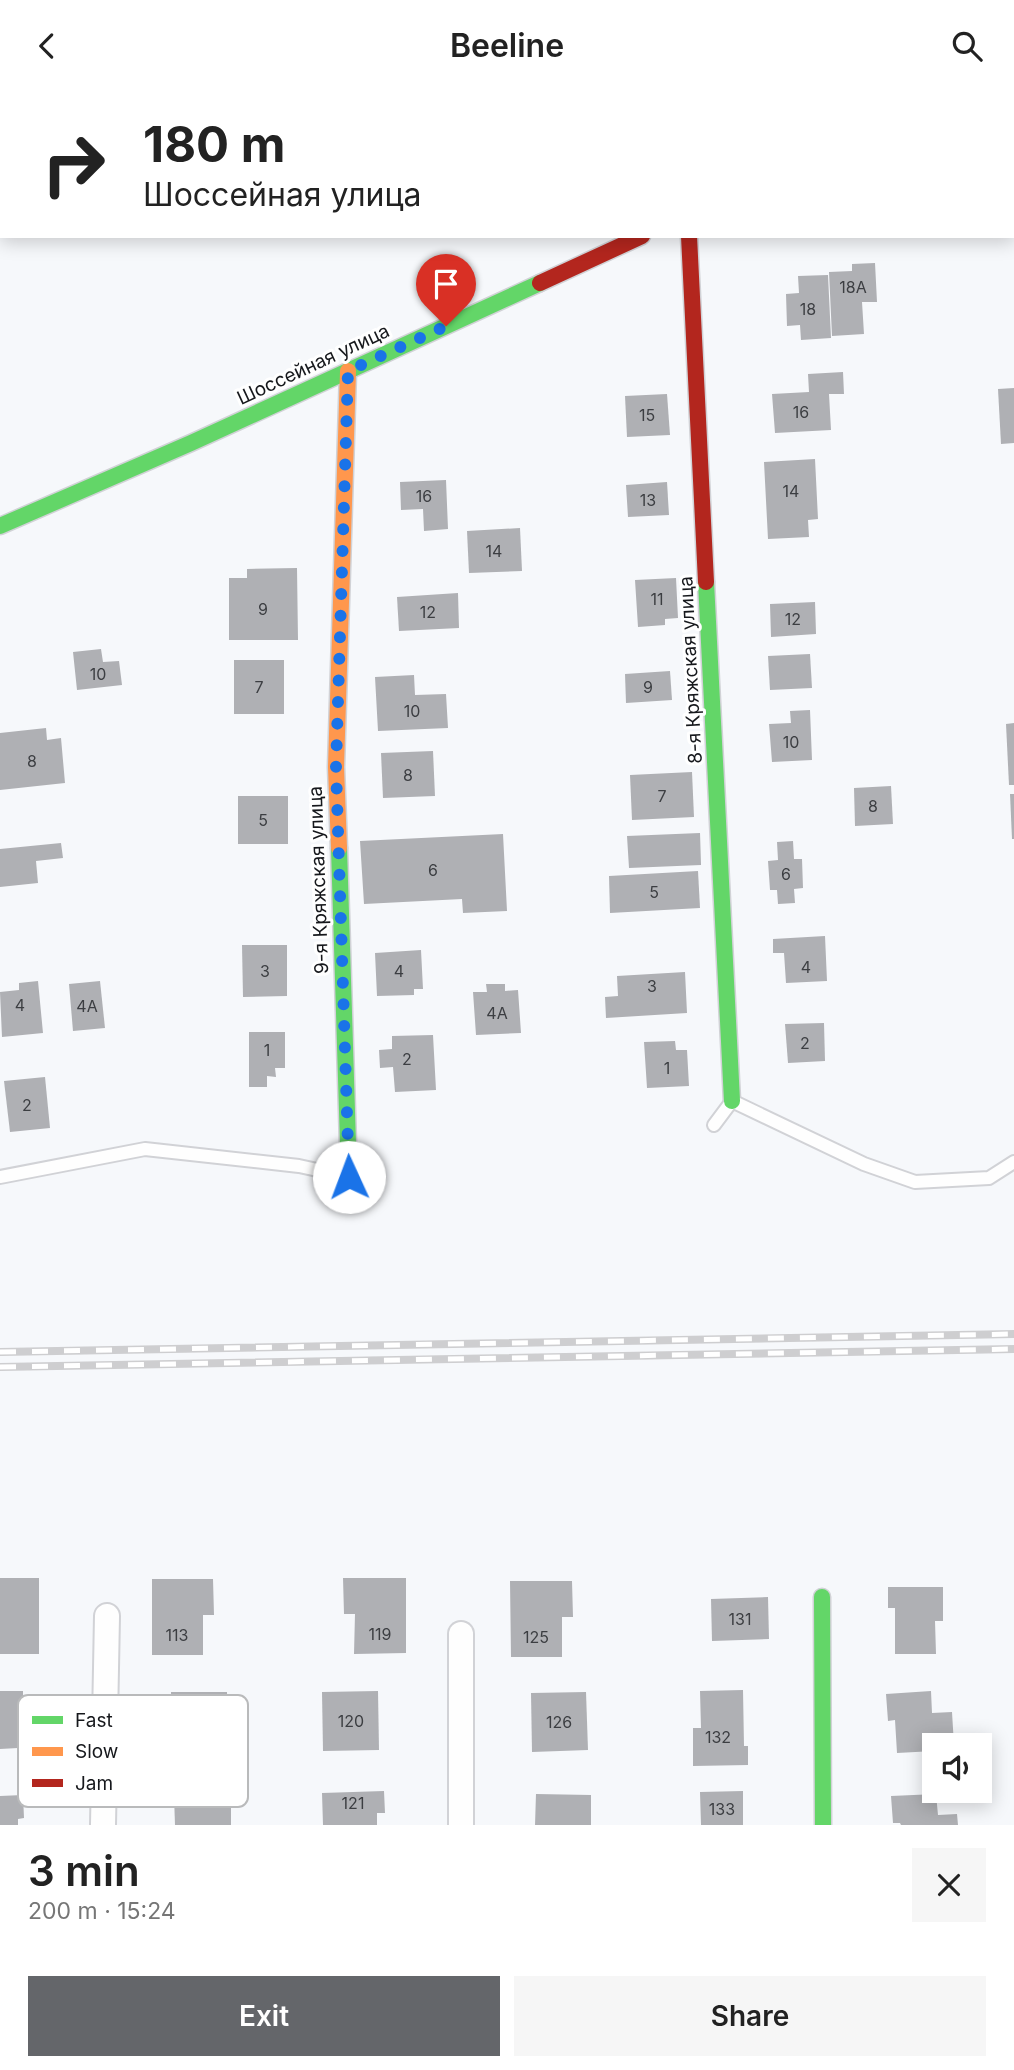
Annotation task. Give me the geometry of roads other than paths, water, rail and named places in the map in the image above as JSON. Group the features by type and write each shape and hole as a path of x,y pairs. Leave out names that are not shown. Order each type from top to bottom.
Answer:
{"street":[{"name":"Шоссейная улица","path":"0,526 191,443 638,238"},
{"name":"8-я Кряжская улица","path":"689,238 732,1101"},
{"name":"9-я Кряжская улица","path":"348,371 336,767 349,1177"},
{"path":"822,1597 823,1825"},
{"path":"105,1695 107,1616"},
{"path":"461,1634 461,1825"},
{"path":"103,1807 103,1825"}],"lane":[{"path":"714,1125 732,1101 864,1164 915,1182 989,1178 1014,1162"},
{"path":"0,1177 145,1149 299,1166 349,1177"}],"railway":[{"path":"0,1352 1014,1334"},
{"path":"0,1367 1014,1349"}]}
